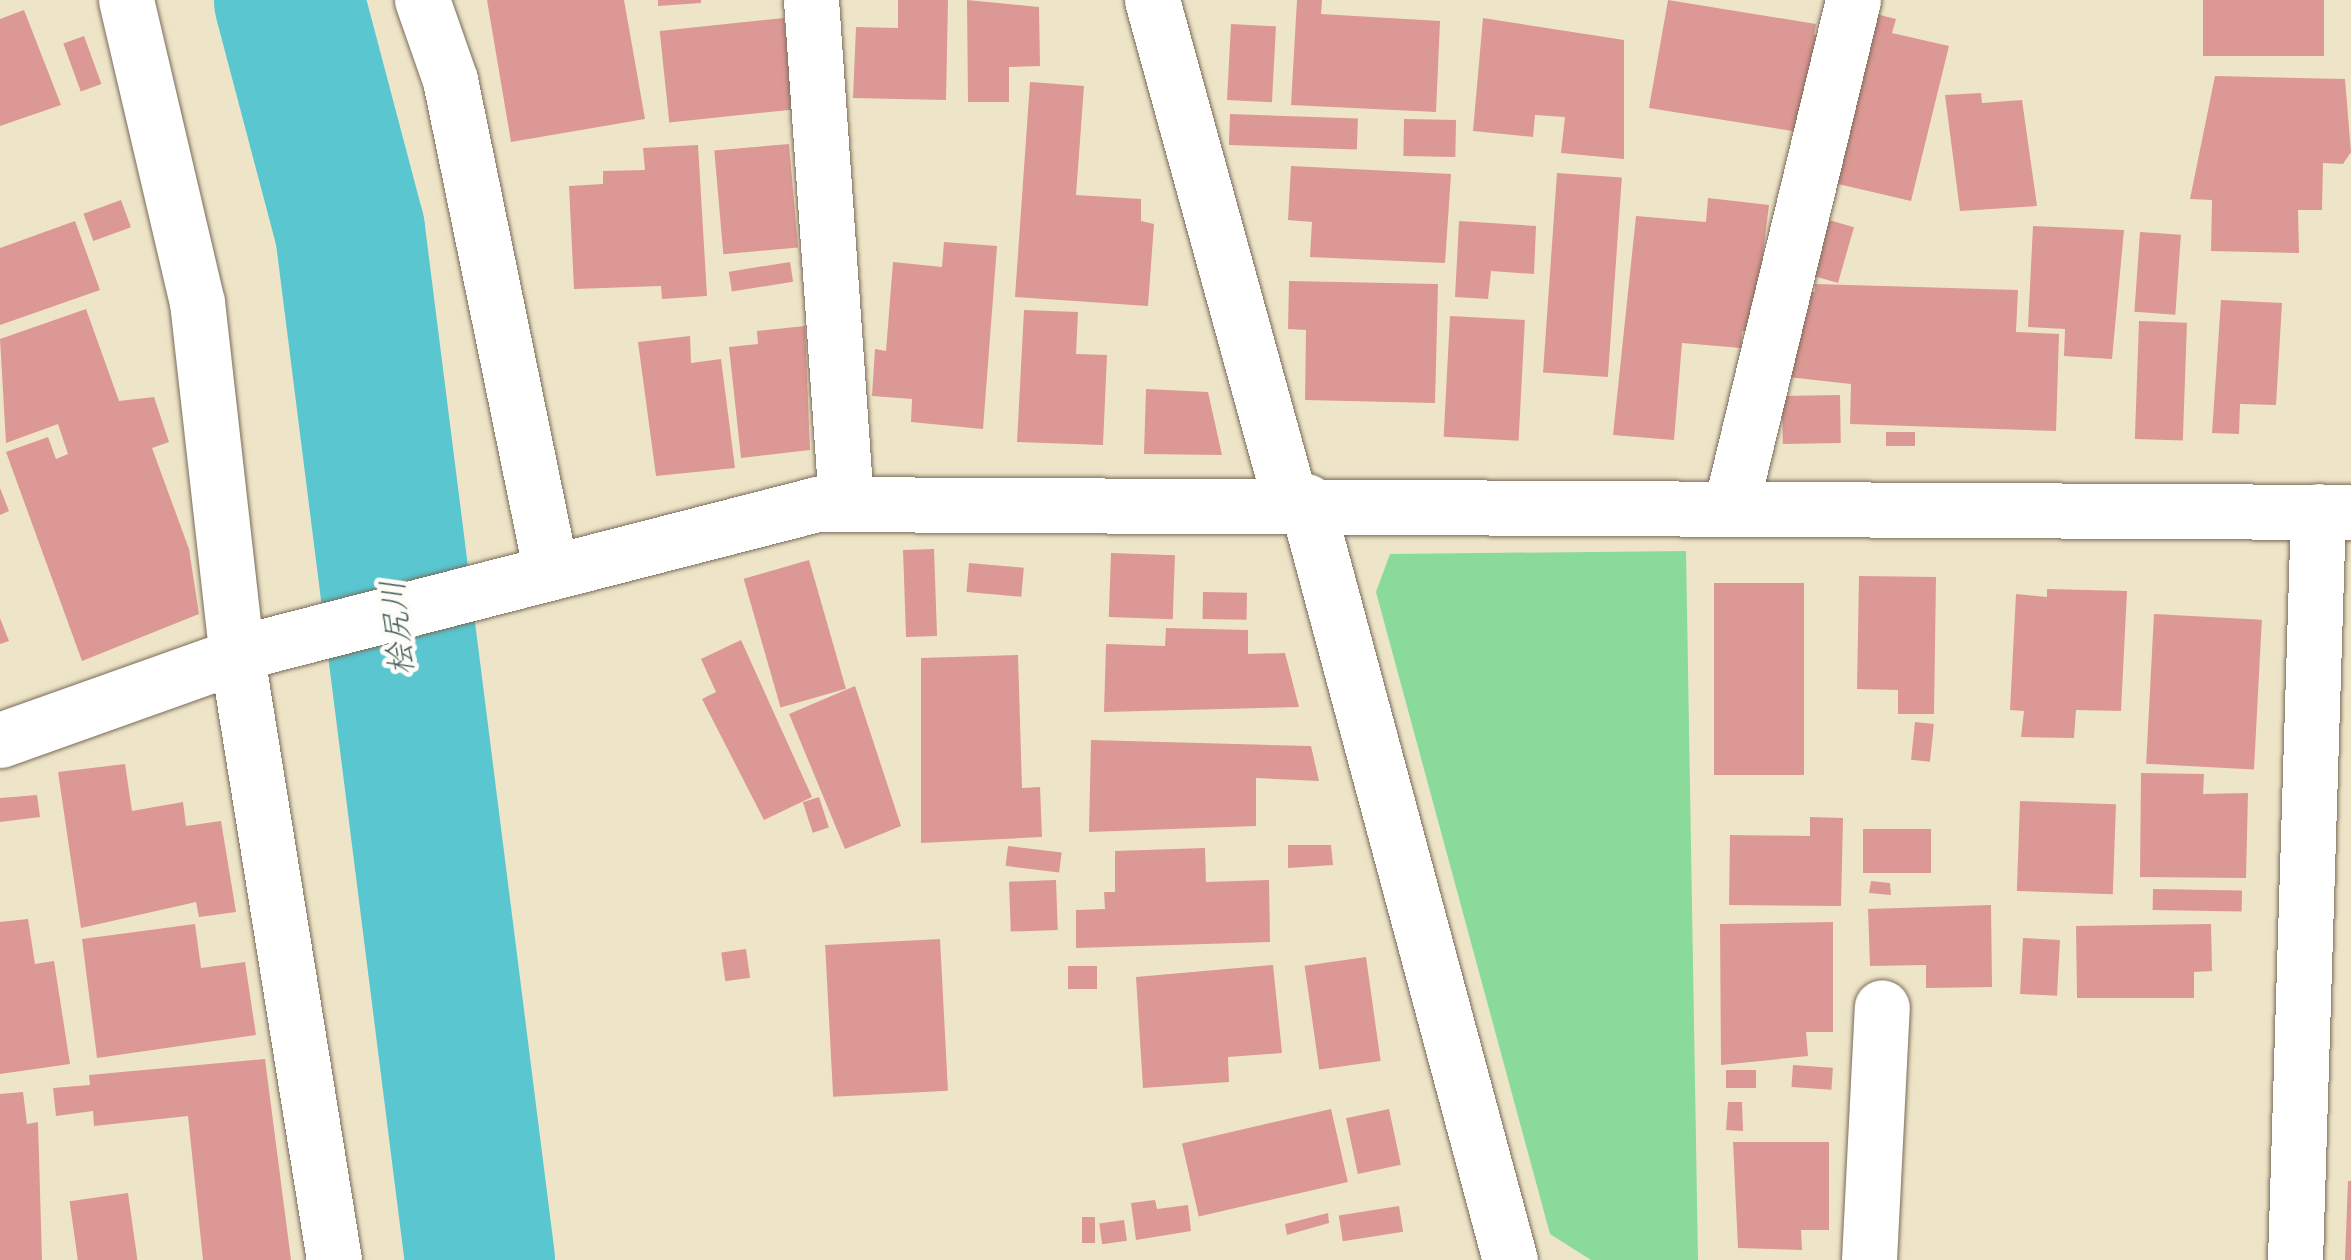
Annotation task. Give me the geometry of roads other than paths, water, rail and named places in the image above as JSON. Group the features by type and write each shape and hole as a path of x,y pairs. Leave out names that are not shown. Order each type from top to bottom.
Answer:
{"street":[{"path":"126,0 197,302 334,1260"},
{"path":"422,0 450,80 536,573"},
{"path":"811,0 846,503"},
{"path":"1152,0 1298,501 1510,1260"},
{"path":"1731,506 1853,0"},
{"path":"0,740 249,652 536,573 846,503 1298,501 2335,512 2295,1260"},
{"path":"1869,1260 1882,1008"}],"waterway":[{"name":"桧尻川","path":"289,0 350,231 480,1260"}]}
